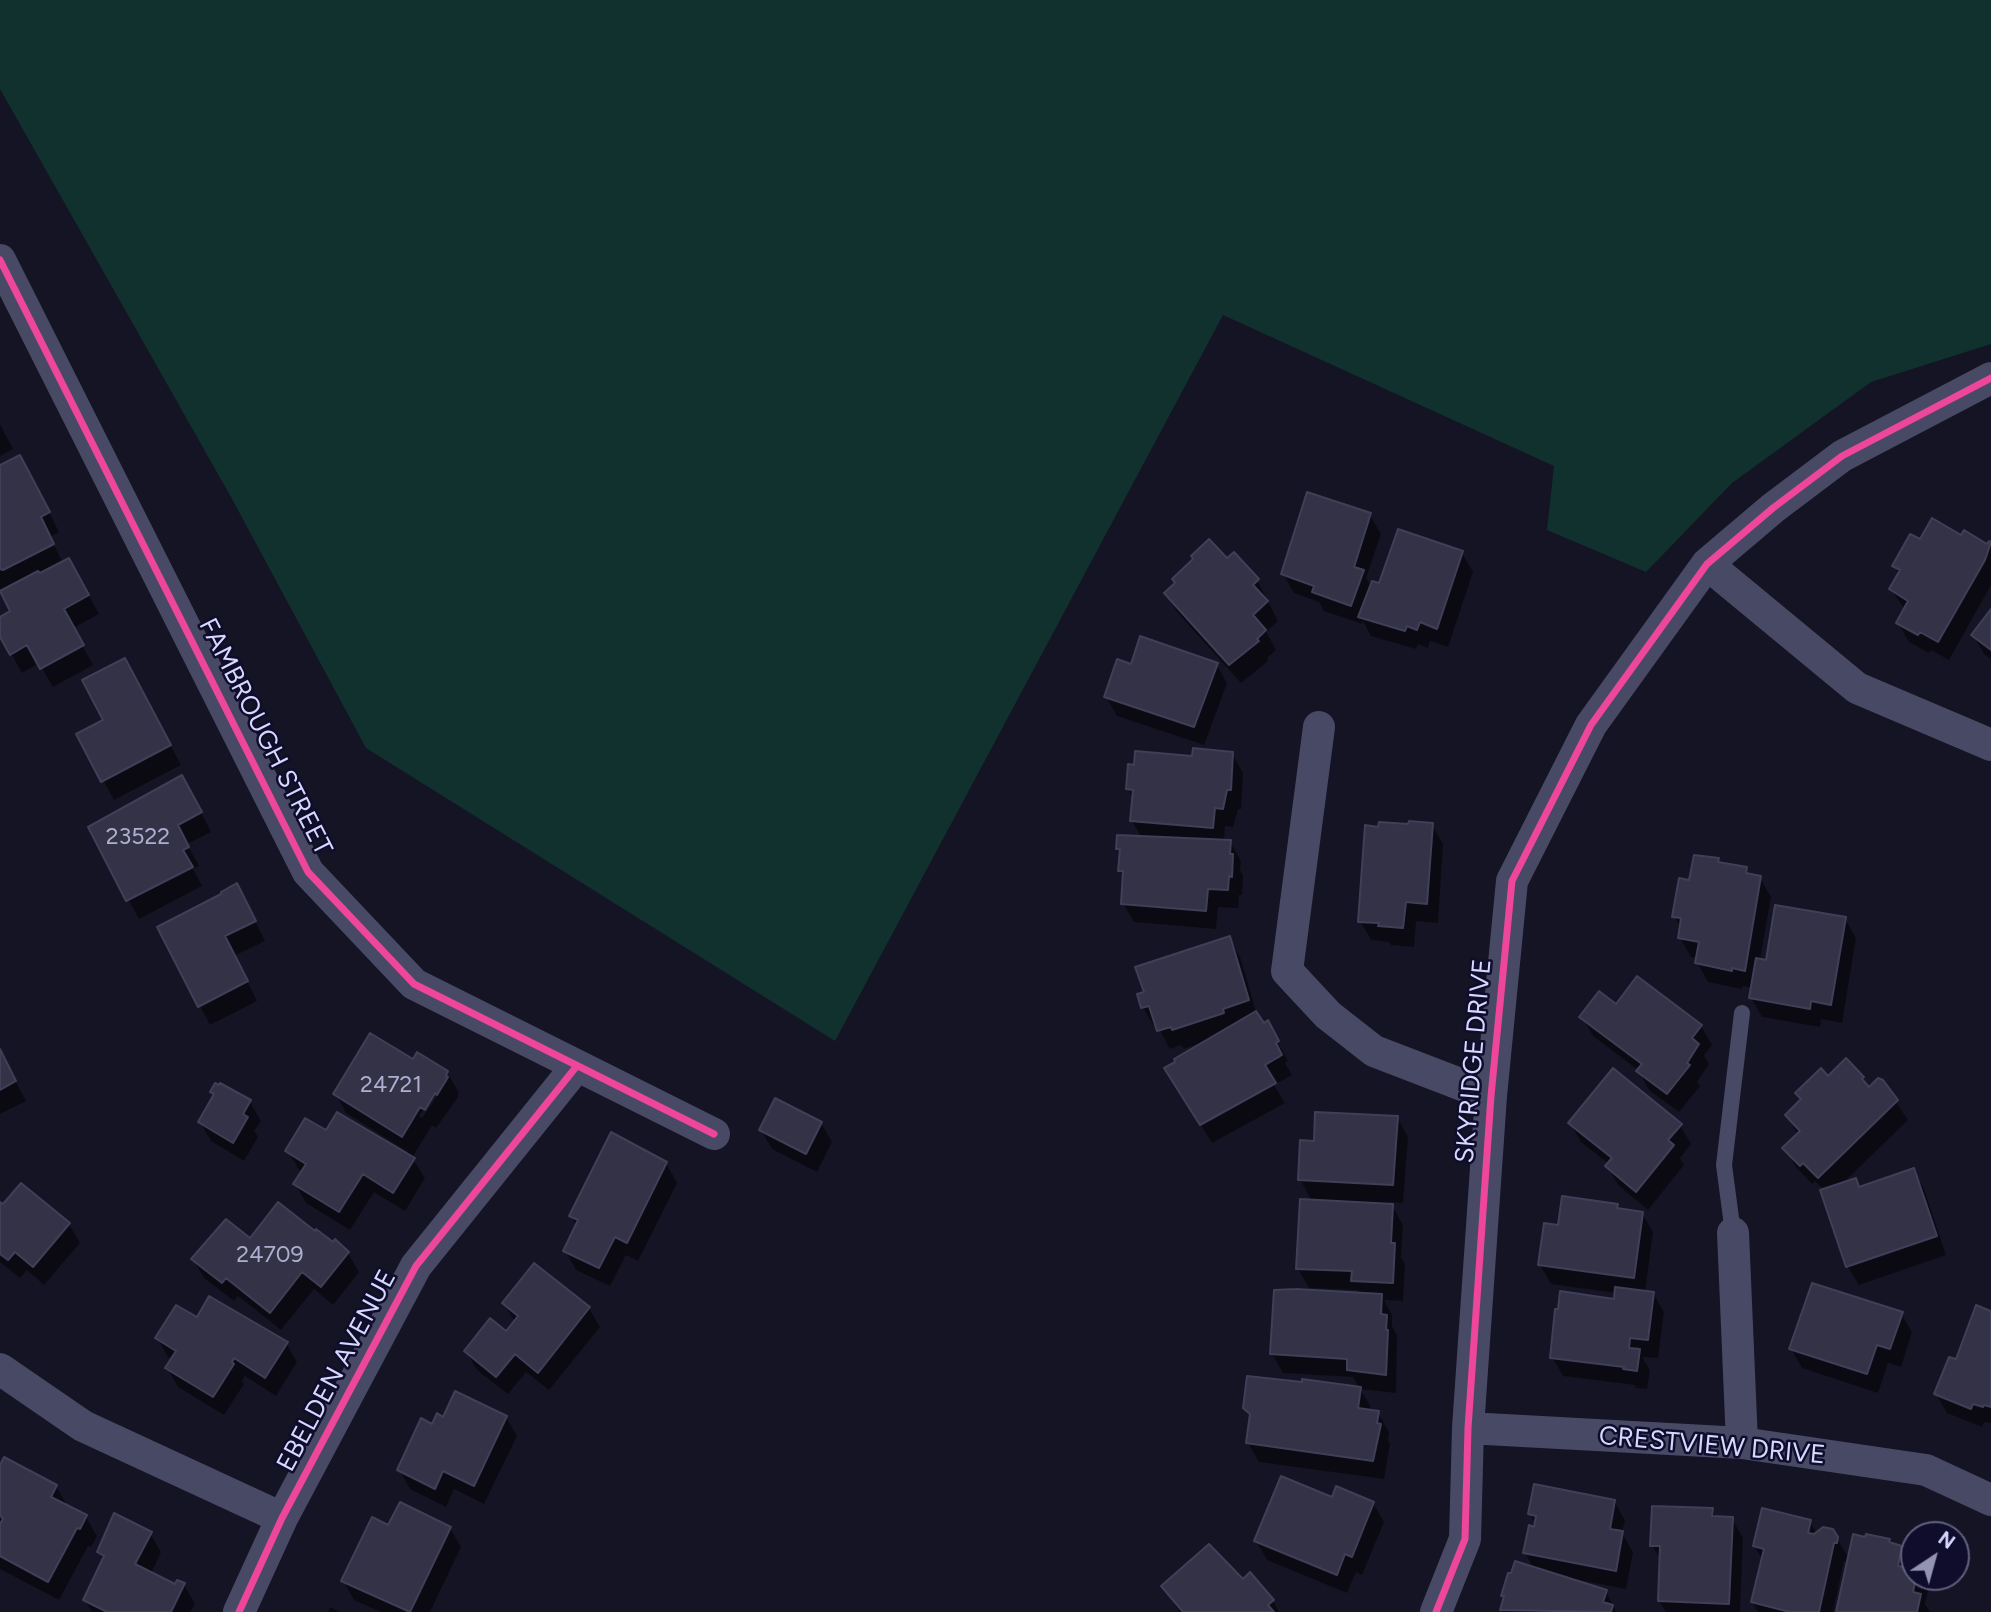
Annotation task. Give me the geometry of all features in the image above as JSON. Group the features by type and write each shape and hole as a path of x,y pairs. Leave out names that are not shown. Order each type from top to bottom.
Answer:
{"street":[{"name":"FAMBROUGH STREET","path":"0,260 308,872 414,984 714,1135"},
{"name":"SKYRIDGE DRIVE","path":"1436,1612 1465,1539 1468,1428 1490,1096 1512,881 1591,725 1707,564 1773,508 1842,456 1991,378"},
{"path":"1707,564 1857,688 1991,745"},
{"path":"1319,726 1287,971 1328,1015 1374,1051 1490,1096"},
{"name":"EBELDEN AVENUE","path":"239,1612 282,1518 416,1266 576,1067"},
{"path":"1732,1233 1742,1443"},
{"path":"0,1369 83,1426 282,1518"},
{"name":"CRESTVIEW DRIVE","path":"1468,1428 1742,1443 1926,1471 1991,1500"}],"lane":[{"path":"1732,1233 1724,1166 1742,1013"}],"green space":[{"path":"0,0 1991,0 1991,344 1871,382 1732,483 1646,572 1547,530 1554,466 1223,315 835,1041 366,748 231,497 0,89"}],"building":[{"path":"20,455 50,512 41,517 54,544 3,570 0,569 0,465"},
{"path":"1307,492 1371,513 1354,567 1364,570 1351,606 1312,592 1314,586 1281,574"},
{"path":"1932,518 1961,535 1964,530 1987,544 1991,542 1985,560 1938,642 1896,623 1908,601 1889,589 1900,570 1892,566 1910,534 1920,539"},
{"path":"1398,529 1463,551 1437,629 1420,622 1417,630 1407,626 1405,631 1358,617 1372,581 1379,583"},
{"path":"1209,539 1227,558 1234,552 1259,579 1253,585 1268,601 1253,615 1266,630 1257,639 1259,641 1229,665 1164,593 1175,583 1172,579 1193,559 1191,556"},
{"path":"69,558 89,595 64,609 84,645 40,669 27,645 10,655 0,637 0,617 10,611 0,591"},
{"path":"1991,609 1991,650 1971,635"},
{"path":"1140,636 1218,663 1194,727 1104,697 1117,659 1131,664"},
{"path":"125,658 171,745 101,782 76,734 103,720 82,680"},
{"path":"1193,748 1233,752 1231,790 1227,790 1223,809 1215,808 1213,828 1130,821 1133,790 1126,789 1128,764 1134,765 1135,751 1192,756"},
{"path":"182,775 202,812 178,825 189,847 183,850 193,867 126,901 88,827"},
{"path":"1409,821 1433,823 1427,904 1406,902 1403,928 1358,922 1365,825 1378,827 1379,822 1408,824"},
{"path":"1117,835 1231,840 1232,877 1229,876 1228,890 1208,889 1206,911 1121,904 1123,871 1118,871 1120,849 1116,849"},
{"path":"1694,855 1719,858 1718,862 1747,867 1746,873 1761,876 1745,971 1695,963 1699,942 1678,938 1681,918 1672,917 1679,878 1689,880"},
{"path":"237,883 256,921 225,936 248,981 198,1007 157,927"},
{"path":"1775,905 1846,917 1831,1005 1811,1001 1810,1009 1749,998 1756,958 1766,960"},
{"path":"1230,936 1249,1000 1223,1009 1224,1013 1172,1030 1171,1027 1157,1031 1149,1006 1141,1008 1137,994 1144,992 1135,967"},
{"path":"1637,976 1702,1025 1692,1038 1699,1044 1687,1063 1690,1065 1667,1094 1636,1071 1642,1064 1579,1017 1599,991 1616,1004"},
{"path":"1256,1011 1264,1023 1268,1020 1279,1041 1276,1043 1282,1055 1265,1065 1276,1083 1200,1125 1164,1068 1175,1062 1174,1059"},
{"path":"370,1033 413,1059 417,1052 448,1071 448,1077 437,1095 435,1093 425,1110 420,1107 402,1137 333,1094"},
{"path":"0,1049 16,1081 0,1090"},
{"path":"1846,1058 1864,1077 1862,1079 1869,1087 1878,1078 1883,1080 1898,1100 1818,1178 1803,1163 1800,1166 1782,1148 1800,1131 1785,1115 1801,1099 1795,1093 1821,1068 1828,1076"},
{"path":"1613,1068 1682,1124 1668,1140 1674,1145 1636,1192 1605,1166 1612,1158 1568,1123"},
{"path":"215,1083 220,1083 251,1100 243,1114 248,1117 233,1143 198,1122 214,1094 210,1092"},
{"path":"775,1098 822,1122 806,1154 759,1130"},
{"path":"337,1112 415,1158 393,1193 363,1174 339,1212 293,1184 306,1164 285,1151 305,1118 326,1130"},
{"path":"1315,1112 1398,1116 1393,1185 1298,1180 1300,1140 1314,1141"},
{"path":"611,1132 667,1162 627,1243 615,1237 599,1268 563,1251 578,1220 569,1216"},
{"path":"1914,1168 1937,1236 1846,1267 1820,1190 1856,1178 1859,1187"},
{"path":"21,1183 70,1223 33,1267 15,1252 8,1260 0,1254 0,1202 3,1204"},
{"path":"1562,1196 1618,1204 1617,1208 1643,1212 1634,1278 1538,1265 1544,1223 1558,1225"},
{"path":"1300,1199 1393,1204 1393,1283 1351,1281 1352,1271 1296,1269"},
{"path":"278,1202 315,1231 316,1229 333,1242 335,1239 349,1252 321,1287 302,1272 270,1313 226,1278 222,1283 191,1259 226,1219 250,1238"},
{"path":"534,1263 590,1307 538,1373 515,1354 496,1377 464,1351 490,1318 506,1331 518,1316 502,1303"},
{"path":"1812,1283 1903,1312 1890,1349 1877,1345 1867,1374 1789,1349"},
{"path":"1615,1287 1654,1292 1648,1340 1630,1338 1629,1348 1640,1349 1637,1371 1550,1358 1555,1309 1558,1309 1560,1291 1614,1299"},
{"path":"1274,1290 1382,1294 1381,1314 1387,1315 1388,1330 1386,1375 1347,1370 1347,1359 1270,1354"},
{"path":"209,1296 288,1342 265,1378 234,1358 234,1364 213,1397 165,1368 176,1351 155,1338 176,1305 197,1317"},
{"path":"1976,1305 1991,1311 1991,1407 1973,1404 1971,1409 1934,1394 1949,1357 1956,1359"},
{"path":"1247,1376 1302,1382 1302,1379 1361,1387 1358,1408 1379,1411 1377,1423 1381,1424 1373,1461 1246,1443 1250,1414 1243,1408"},
{"path":"455,1391 507,1416 474,1486 443,1471 435,1489 397,1470 421,1418 432,1424 437,1413 443,1417"},
{"path":"4,1457 57,1485 51,1497 87,1515 80,1529 77,1528 48,1582 0,1556 0,1524 3,1519 0,1515 0,1465"},
{"path":"1281,1476 1332,1497 1336,1486 1374,1502 1352,1557 1345,1554 1337,1575 1254,1541"},
{"path":"1534,1484 1615,1500 1610,1529 1623,1531 1616,1571 1523,1553 1529,1525 1534,1527 1536,1516 1528,1514"},
{"path":"400,1502 451,1527 410,1612 341,1581 372,1517 388,1525"},
{"path":"1652,1506 1713,1508 1712,1516 1733,1517 1729,1604 1658,1601 1660,1546 1650,1546"},
{"path":"1762,1508 1811,1520 1808,1533 1814,1534 1823,1527 1833,1529 1838,1537 1837,1543 1834,1543 1819,1612 1790,1612 1751,1602 1764,1549 1753,1546"},
{"path":"114,1513 152,1532 135,1564 175,1584 177,1580 185,1583 171,1612 107,1612 83,1600 104,1556 97,1552"},
{"path":"1853,1534 1890,1539 1889,1542 1900,1545 1900,1591 1921,1594 1917,1612 1836,1612"},
{"path":"1209,1544 1243,1579 1250,1572 1274,1600 1268,1605 1274,1612 1183,1612 1161,1586"},
{"path":"1515,1561 1607,1590 1603,1602 1613,1605 1611,1612 1500,1610 1508,1573 1511,1573"}],"cycle path":[{"path":"0,260 308,872 414,984 714,1134"},
{"path":"1436,1612 1465,1539 1468,1428 1491,1096 1512,881 1591,725 1707,564 1773,508 1842,456 1991,378"},
{"path":"239,1612 282,1518 416,1266 576,1067"}]}
